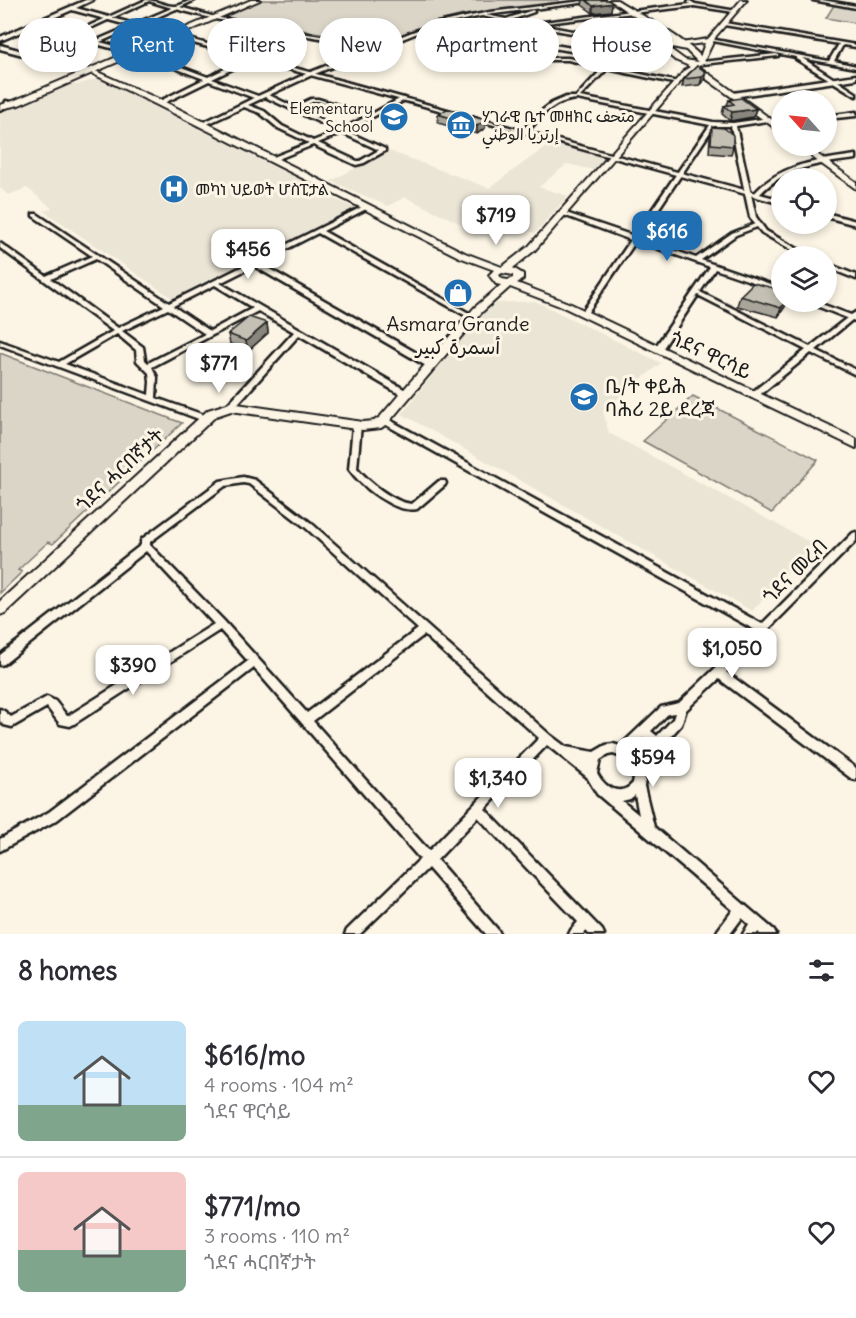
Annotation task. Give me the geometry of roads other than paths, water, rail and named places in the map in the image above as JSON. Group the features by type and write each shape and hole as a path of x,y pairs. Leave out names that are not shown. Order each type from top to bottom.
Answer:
{"main road":[{"path":"603,0 695,53 694,65"},
{"path":"613,0 632,18"},
{"path":"230,407 357,425 377,425 384,420 484,304 509,283 516,281 532,248 694,65 710,40 744,0"},
{"path":"215,18 252,1"},
{"path":"673,45 710,40"},
{"path":"673,53 738,94 771,119"},
{"path":"2,105 89,72"},
{"path":"94,72 273,159 462,255"},
{"path":"71,80 91,76 106,77"},
{"path":"738,94 771,121"},
{"path":"820,156 856,176"},
{"path":"824,156 856,186"},
{"path":"484,304 495,273 532,248"},
{"name":"ጎደና ዋርሳይ","path":"462,255 519,275 551,298"},
{"name":"ጎደና ዋርሳይ","path":"462,255 495,278 551,298 856,444"},
{"path":"474,259 519,257"},
{"name":"ጎደና ሓርበኛታት","path":"0,609 204,418 230,407"}],"street":[{"path":"0,39 90,0"},
{"path":"98,23 148,0 215,18"},
{"path":"153,18 193,0"},
{"path":"403,38 434,25 477,15 603,0"},
{"path":"687,0 694,5"},
{"path":"815,0 856,7"},
{"path":"559,20 694,5 734,11"},
{"path":"512,18 547,6"},
{"path":"71,8 108,18"},
{"path":"477,15 494,18"},
{"path":"725,24 856,46"},
{"path":"710,40 856,67"},
{"path":"831,62 842,43"},
{"path":"0,47 18,51"},
{"path":"694,65 785,53"},
{"path":"795,55 856,95"},
{"path":"201,125 319,71"},
{"path":"188,72 294,108 383,150 356,163 280,127 262,112 244,105"},
{"path":"160,103 222,72"},
{"path":"303,72 771,199"},
{"path":"577,98 602,72"},
{"path":"625,72 676,83"},
{"path":"738,94 856,76"},
{"path":"524,132 554,102 565,98 577,98 713,124 733,125 767,119"},
{"path":"273,159 342,131 403,99"},
{"path":"294,108 318,100 369,116"},
{"path":"837,117 856,114"},
{"path":"584,314 713,124"},
{"path":"733,125 750,212 758,225 776,240 788,246"},
{"path":"756,195 762,187 784,173 856,156"},
{"path":"59,365 120,330 366,207"},
{"path":"561,213 771,286"},
{"path":"35,215 210,334"},
{"path":"837,217 853,221"},
{"path":"697,260 734,234 758,225"},
{"path":"318,231 472,317"},
{"path":"0,245 120,330 140,349 141,361 149,366 154,374 152,399"},
{"path":"45,279 96,256"},
{"path":"254,263 431,365"},
{"path":"658,349 698,293 714,266"},
{"path":"837,270 856,278"},
{"path":"216,283 406,394"},
{"path":"698,293 856,373"},
{"path":"149,366 258,308"},
{"path":"837,311 855,317"},
{"path":"754,395 810,349 855,317"},
{"path":"230,407 298,332"},
{"path":"0,343 204,418"},
{"path":"384,420 762,629"},
{"path":"357,425 353,470 361,479 402,507 414,507 442,483"},
{"path":"0,661 146,546 147,538 223,483 243,480 252,482 308,525 546,738 591,772 601,790 648,827 770,934"},
{"name":"ጎደና መረብ","path":"638,764 677,723 681,707 856,535"},
{"path":"146,546 255,661 494,934"},
{"path":"0,714 8,722 12,722 47,702 64,721 69,721 221,624"},
{"path":"306,720 424,630"},
{"path":"0,845 53,816 255,661"},
{"path":"718,672 856,775"},
{"name":"ጎደና መረብ","path":"622,751 665,710 681,707"},
{"path":"643,731 657,743"},
{"path":"351,934 429,859 546,738"},
{"path":"563,752 595,757 606,750 622,751 634,758 638,764 641,779 638,786 626,795 609,794 601,790"},
{"path":"591,772 595,757"},
{"path":"638,786 648,827"},
{"path":"477,809 598,934"},
{"path":"722,934 742,909"},
{"path":"575,934 586,922"},
{"path":"749,934 758,923"}],"place":[{"name":"Elementary School","path":"394,117"},
{"name":"ሃገራዊ ቤተ መዘክር متحف إرتريا الوطني","path":"461,125"},
{"name":"መካነ ህይወት ሆስፒታል","path":"174,189"},
{"name":"Asmara Grande أسمرة كبير","path":"458,293"},
{"name":"ቤ/ት ቀይሕ ባሕሪ 2ይ ደረጃ","path":"584,397"}]}
